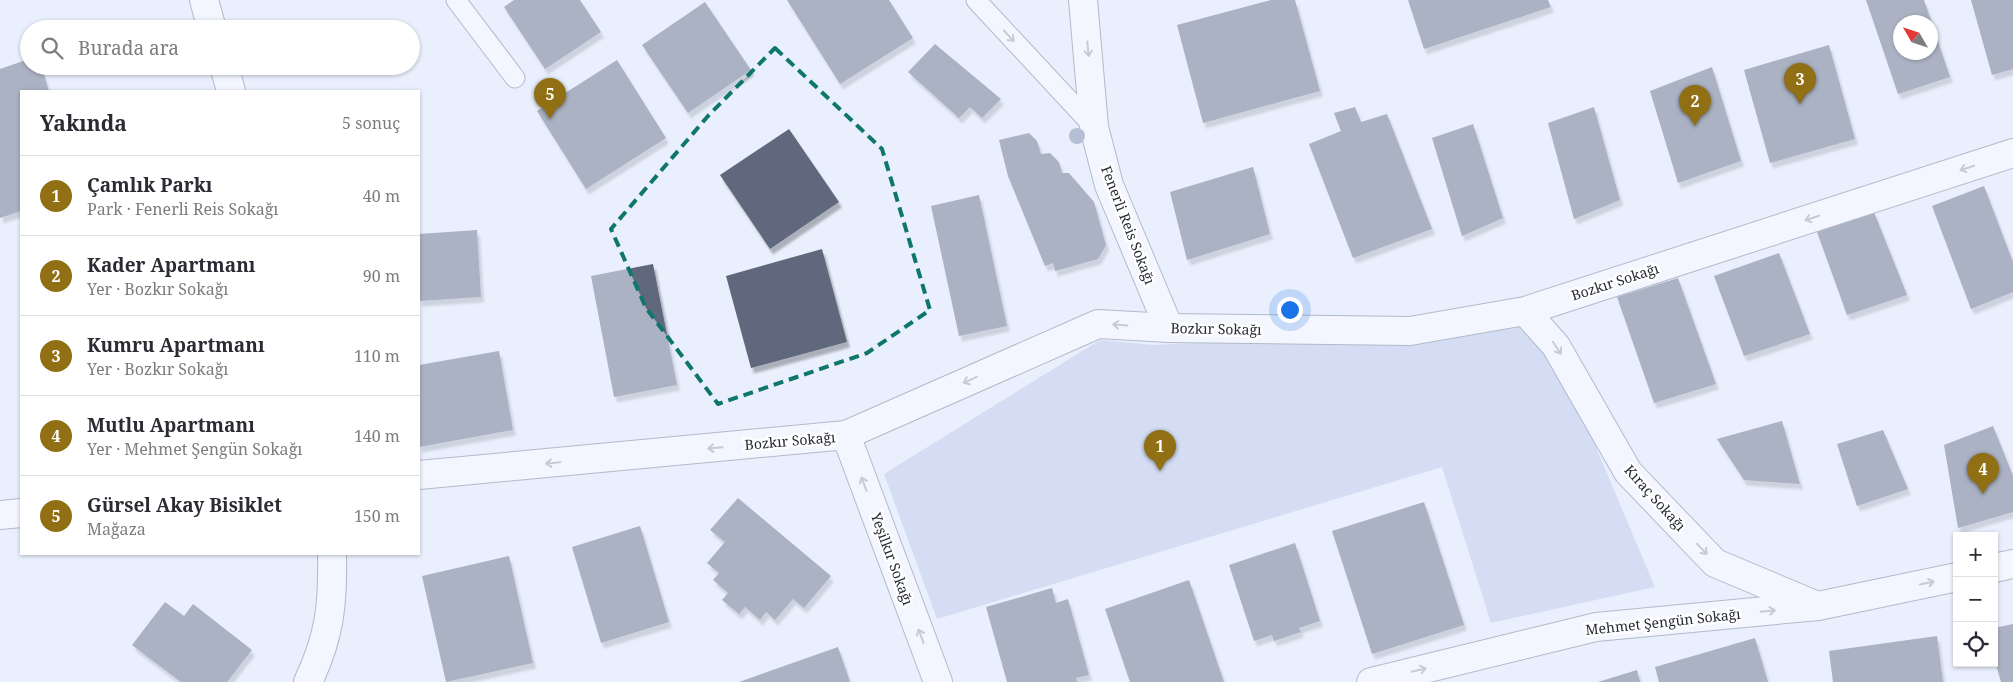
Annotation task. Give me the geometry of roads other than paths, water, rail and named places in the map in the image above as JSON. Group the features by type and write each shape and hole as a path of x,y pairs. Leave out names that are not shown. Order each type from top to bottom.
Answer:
{"street":[{"path":"204,0 210,20"},
{"name":"Fenerli Reis Sokağı","path":"1088,1 1094,127 1109,185 1169,328"},
{"path":"227,75 231,90"},
{"name":"Bozkır Sokağı","path":"420,475 846,435 1098,324 1169,328 1410,331 1526,311 2013,153"},
{"name":"Kıraç Sokağı","path":"1526,311 1556,346 1628,472 1716,563 1818,606"},
{"name":"Yeşilkır Sokağı","path":"846,435 938,682"},
{"path":"0,515 20,513"},
{"path":"308,682 320,656 329,625 332,596 332,555"},
{"path":"1998,567 2013,564"},
{"name":"Mehmet Şengün Sokağı","path":"1371,682 1596,627 1818,606 1953,578"}],"lane":[{"path":"456,0 515,78"},
{"path":"976,0 1094,127"}],"place":[{"name":"Kumru Apartmanı","path":"1800,104"},
{"name":"Gürsel Akay Bisiklet","path":"550,119"},
{"name":"Kader Apartmanı","path":"1695,126"},
{"name":"Çamlık Parkı","path":"1160,471"},
{"name":"Mutlu Apartmanı","path":"1983,494"}]}
